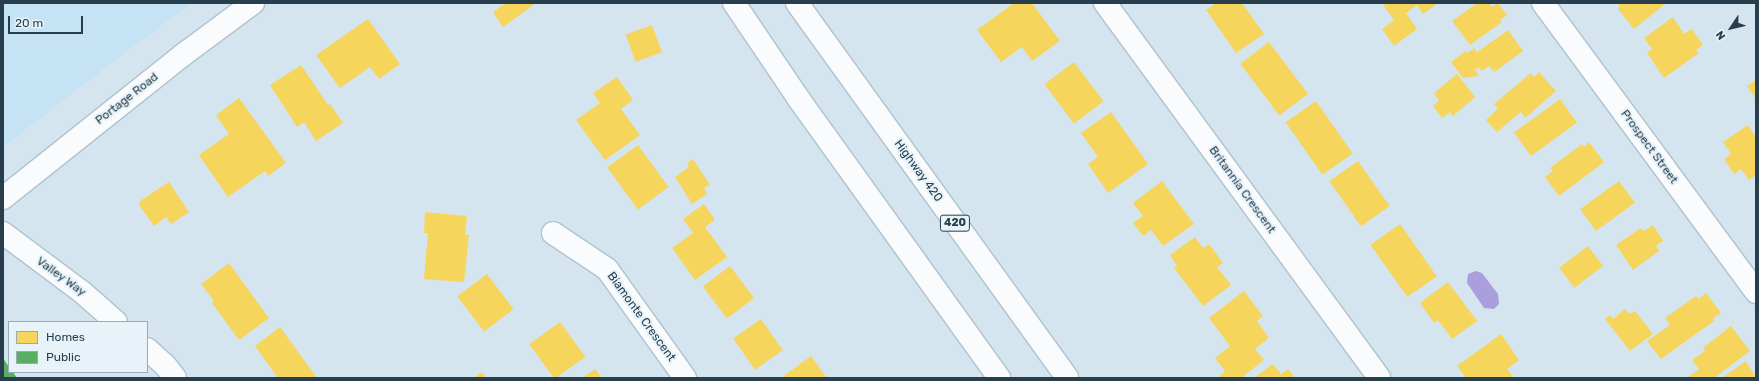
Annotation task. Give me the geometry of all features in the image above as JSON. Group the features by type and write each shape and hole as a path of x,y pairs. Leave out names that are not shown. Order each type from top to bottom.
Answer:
{"main road":[{"name":"Portage Road","path":"3,198 179,58 253,3"},
{"path":"734,3 802,104 999,378"},
{"name":"Highway 420","path":"797,3 1067,378"},
{"name":"Britannia Crescent","path":"1104,3 1379,378"},
{"name":"Prospect Street","path":"1543,3 1756,292"},
{"name":"Valley Way","path":"3,233 82,292 115,321"},
{"name":"Biamonte Crescent","path":"553,233 607,269 685,378"},
{"path":"148,350 165,365 175,378"}],"shaded area":[{"path":"3,3 192,3 3,147"},
{"path":"1476,271 1482,273 1498,294 1499,304 1494,309 1484,308 1467,283 1468,274"}],"building: Homes":[{"path":"503,3 536,3 503,27 493,12 504,4"},
{"path":"1014,3 1032,3 1060,41 1032,61 1022,47 1001,62 977,30"},
{"path":"1216,3 1242,3 1264,34 1236,53 1206,10"},
{"path":"1382,3 1438,3 1423,14 1417,5 1406,13 1417,29 1394,46 1382,29 1394,20"},
{"path":"1477,3 1489,3 1492,7 1498,3 1507,15 1500,20 1502,22 1470,45 1452,21"},
{"path":"1617,3 1662,3 1664,5 1634,29 1618,9 1620,6"},
{"path":"1673,17 1684,34 1692,29 1703,45 1696,50 1699,53 1664,78 1647,53 1652,49 1644,38"},
{"path":"368,19 400,64 379,79 370,67 340,88 316,55"},
{"path":"652,25 662,52 636,62 626,35"},
{"path":"1508,30 1523,51 1494,72 1489,66 1482,71 1479,67 1475,70 1479,76 1463,78 1451,62 1466,51 1468,53 1474,48 1477,52"},
{"path":"1269,42 1308,94 1279,116 1240,64"},
{"path":"1074,62 1103,101 1074,123 1044,84"},
{"path":"301,65 328,105 330,104 343,123 316,141 304,122 297,127 270,85"},
{"path":"1539,72 1556,91 1525,118 1521,112 1497,132 1486,120 1498,109 1494,104 1531,73 1534,77"},
{"path":"1457,74 1475,97 1453,116 1450,112 1442,118 1433,106 1439,101 1434,93"},
{"path":"617,77 633,100 621,109 640,135 605,160 576,120 600,103 593,93"},
{"path":"1756,80 1756,99 1747,86"},
{"path":"239,98 286,163 268,176 265,171 228,197 199,155 229,134 216,115"},
{"path":"1560,99 1577,122 1531,156 1514,133"},
{"path":"1316,101 1353,153 1322,175 1286,122"},
{"path":"1111,112 1148,164 1108,193 1088,164 1098,157 1081,133"},
{"path":"1748,125 1755,136 1756,135 1756,175 1749,180 1741,169 1734,174 1724,159 1731,154 1723,142"},
{"path":"1589,142 1604,162 1559,196 1545,177 1553,171 1550,168 1582,144 1584,147"},
{"path":"638,145 669,187 638,209 607,167"},
{"path":"693,159 710,185 704,188 707,194 692,204 675,177 689,167 687,163"},
{"path":"1358,161 1390,206 1361,226 1329,181"},
{"path":"1162,181 1194,224 1163,246 1151,230 1143,236 1133,223 1143,216 1133,203"},
{"path":"1619,181 1635,203 1596,231 1580,209"},
{"path":"169,182 189,212 171,224 166,217 154,226 139,205 140,201"},
{"path":"704,204 715,220 705,227 727,257 695,280 672,248 693,233 683,219"},
{"path":"425,212 467,216 465,235 469,235 464,282 424,279 428,233 424,233"},
{"path":"1400,224 1437,276 1407,297 1371,245"},
{"path":"1653,225 1663,241 1656,246 1659,251 1633,270 1616,245 1641,228 1644,231"},
{"path":"1195,237 1203,248 1209,244 1223,263 1217,267 1231,285 1203,306 1174,268 1177,266 1170,255"},
{"path":"1588,246 1603,266 1574,288 1559,268"},
{"path":"229,263 269,318 239,340 212,303 214,301 201,284"},
{"path":"730,266 754,298 727,318 703,286"},
{"path":"487,274 513,309 484,331 457,296"},
{"path":"1448,282 1477,321 1452,339 1438,320 1434,323 1420,303"},
{"path":"1244,291 1263,316 1257,321 1269,338 1255,349 1264,360 1241,378 1218,378 1225,371 1215,358 1230,346 1209,318"},
{"path":"1706,293 1721,313 1713,318 1714,321 1661,359 1647,341 1670,325 1665,318 1696,296 1698,299"},
{"path":"1625,309 1630,314 1635,311 1653,334 1630,351 1605,319 1610,315 1613,319"},
{"path":"761,319 783,350 755,370 733,339"},
{"path":"560,322 585,357 556,378 554,378 529,344"},
{"path":"1731,326 1750,351 1714,378 1687,378 1699,369 1692,360 1705,351 1703,348"},
{"path":"280,327 317,378 278,378 255,346"},
{"path":"1501,334 1519,360 1507,369 1514,378 1466,378 1457,366"},
{"path":"811,356 827,378 781,378"},
{"path":"1746,361 1756,378 1722,378"},
{"path":"1273,364 1281,374 1288,369 1295,378 1254,378"},
{"path":"595,369 602,378 582,378"},
{"path":"482,372 486,378 473,378"}],"building: Public":[{"path":"3,358 8,366 8,373 14,373 17,378 3,378"}]}
